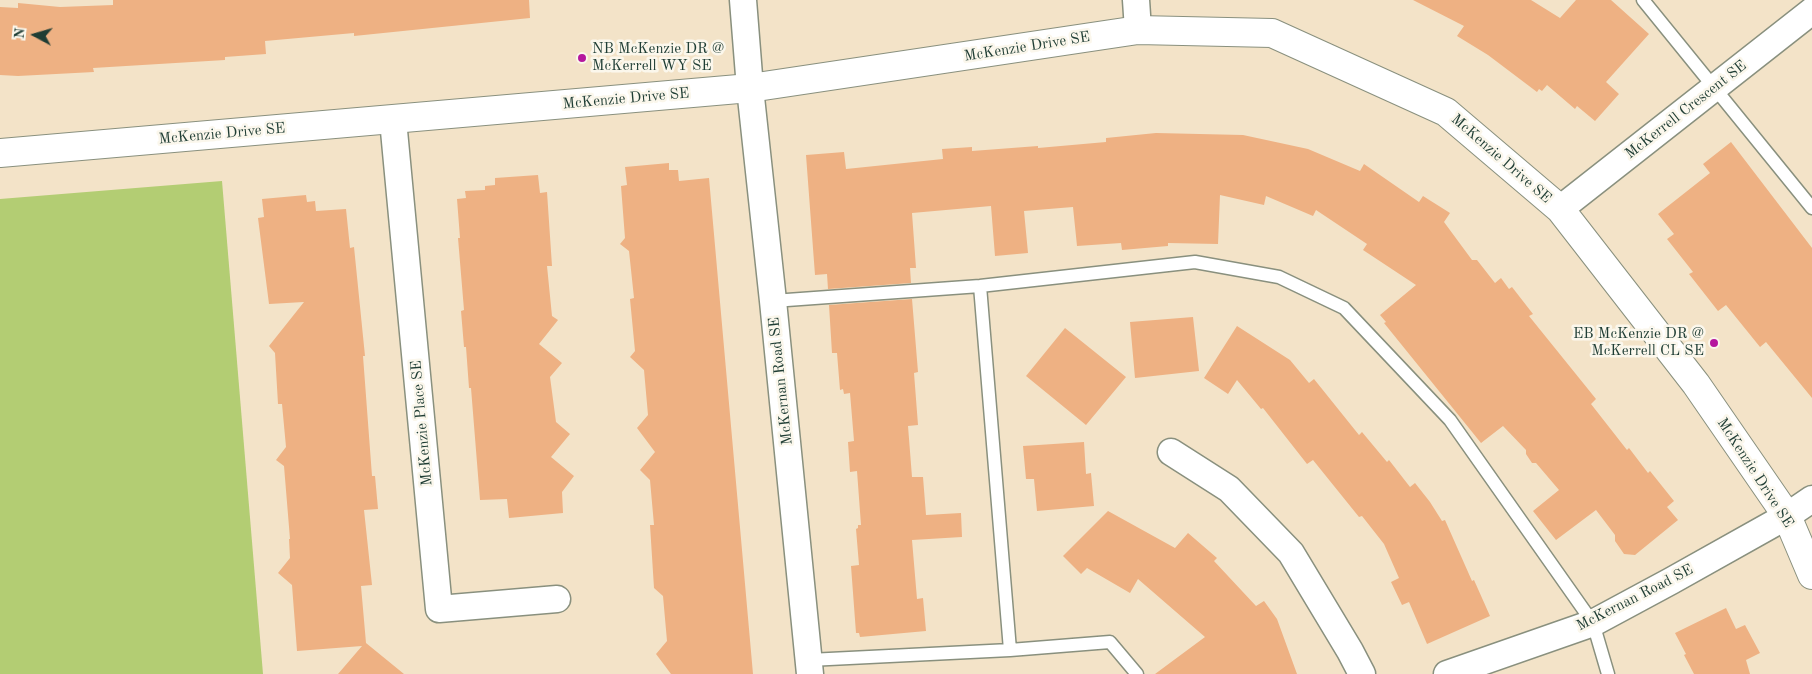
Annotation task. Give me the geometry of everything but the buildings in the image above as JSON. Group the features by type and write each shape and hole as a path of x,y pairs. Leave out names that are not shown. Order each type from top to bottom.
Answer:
{"street":[{"name":"McKernan Road SE","path":"743,0 750,88 809,667"},
{"path":"1136,0 1138,30"},
{"name":"McKerrell Crescent SE","path":"1560,209 1812,11"},
{"name":"McKenzie Drive SE","path":"0,153 750,88 1138,30 1272,33 1446,112 1560,209 1696,384 1786,516 1812,575"},
{"name":"McKenzie Place SE","path":"393,120 439,609 556,600"},
{"path":"1171,452 1229,489 1291,554 1350,650 1362,674"},
{"name":"McKernan Road SE","path":"1447,674 1592,623 1786,516 1812,499"}],"lane":[{"path":"1643,0 1812,208"},
{"path":"773,301 980,286 1195,262 1279,277 1344,308 1450,420 1592,623 1608,674"},
{"path":"980,286 1010,650"},
{"path":"809,667 1110,642 1136,674"}],"green space":[{"path":"222,181 263,674 0,674 0,199"}],"place":[{"name":"NB McKenzie DR @ McKerrell WY SE","path":"582,58"},
{"name":"EB McKenzie DR @ McKerrell CL SE","path":"1714,343"}]}
